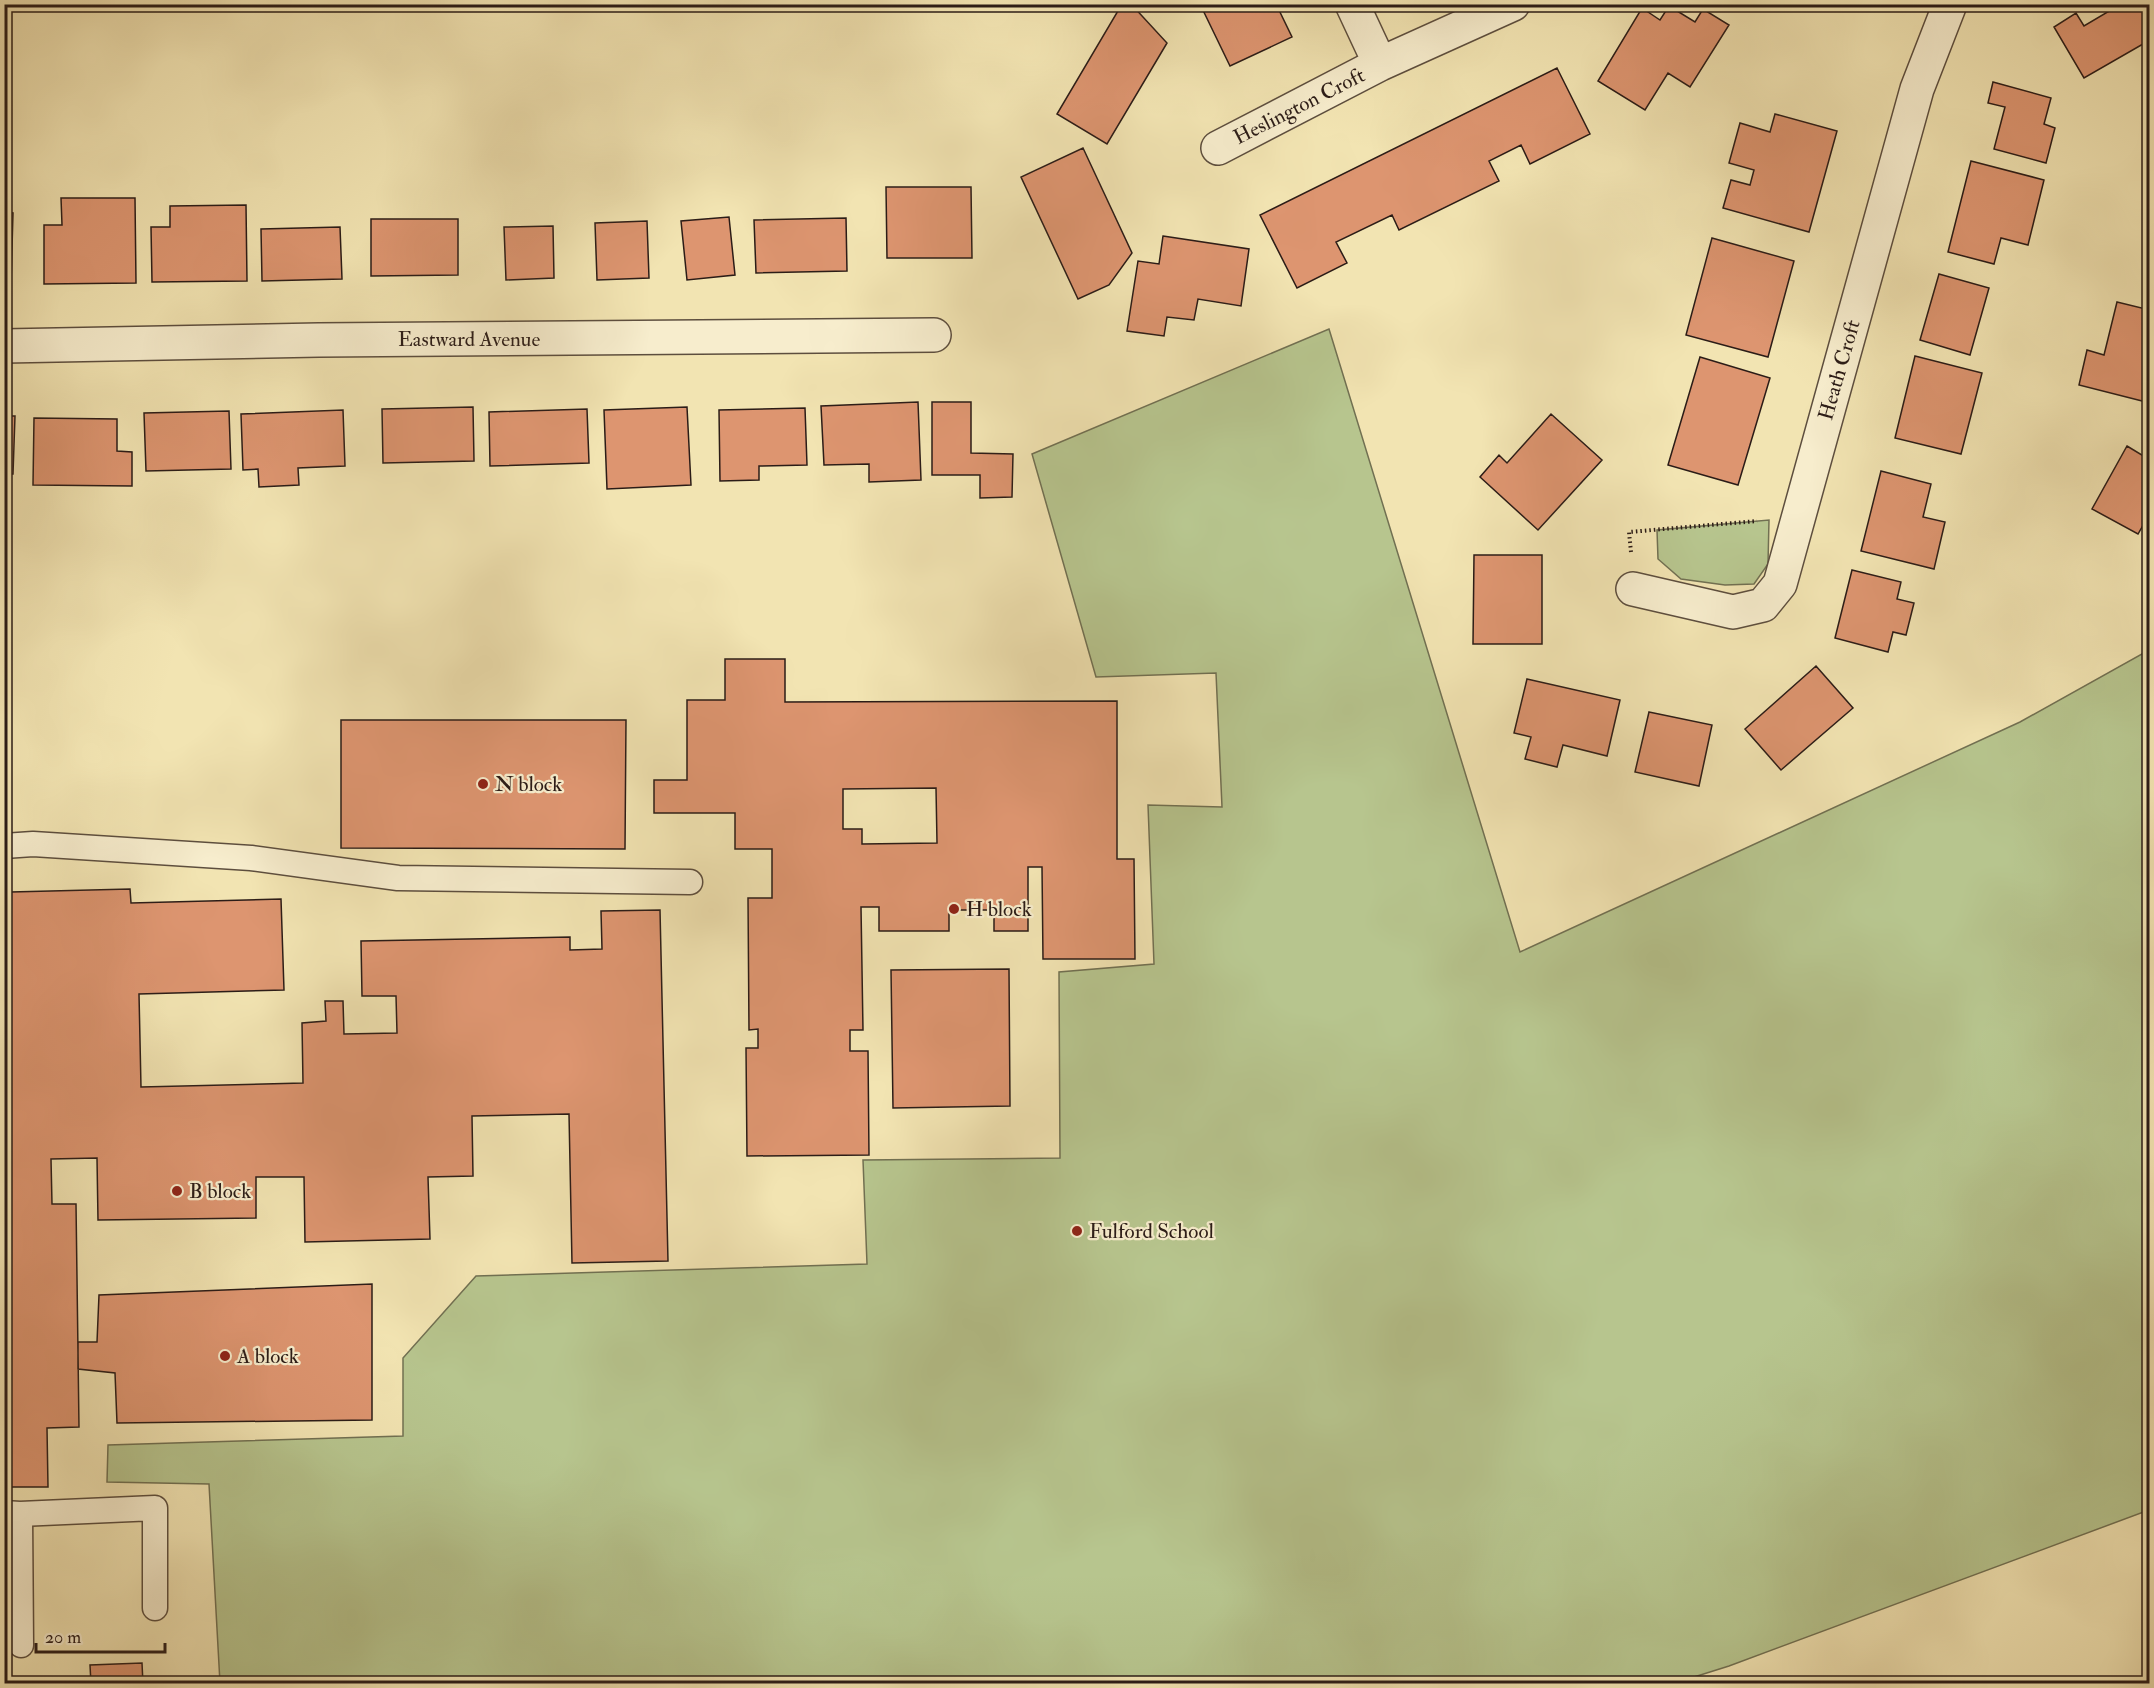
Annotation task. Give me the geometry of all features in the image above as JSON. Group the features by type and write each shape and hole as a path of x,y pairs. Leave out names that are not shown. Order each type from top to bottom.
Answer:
{"street":[{"name":"Heslington Croft","path":"1352,4 1380,64"},
{"name":"Heslington Croft","path":"1218,148 1380,64 1514,4"},
{"name":"Heath Croft","path":"1634,589 1733,612 1763,605 1780,584 1917,89 1950,4"},
{"name":"Eastward Avenue","path":"4,346 319,340 934,335"}],"lane":[{"path":"4,846 33,844 251,858 398,878 690,882"},
{"path":"21,1645 12,1514 155,1508 155,1608"}],"path":[{"path":"1634,589 1629,532 1798,518"}],"green space":[{"name":"Fulford School","path":"1329,329 1520,952 2020,722 2149,650 2149,1510 1729,1666 1675,1683 220,1683 209,1484 107,1482 108,1445 403,1436 403,1358 476,1276 867,1264 863,1160 1060,1158 1059,972 1154,964 1148,805 1222,807 1216,673 1096,677 1032,454"},
{"path":"1769,520 1768,564 1754,584 1725,585 1681,579 1658,559 1657,530"}],"building":[{"path":"1122,4 1131,4 1167,43 1107,144 1057,114"},
{"path":"1200,4 1276,4 1292,37 1230,66"},
{"path":"2121,4 2150,4 2150,40 2084,78 2054,27 2076,13 2084,26"},
{"path":"1669,6 1695,22 1703,9 1729,25 1690,87 1668,73 1645,110 1598,81 1642,8 1660,20"},
{"path":"1557,68 1590,134 1530,164 1521,145 1489,161 1499,181 1399,230 1392,215 1336,242 1347,263 1297,288 1260,215"},
{"path":"1993,82 2051,98 2044,124 2055,128 2046,163 1994,149 2005,107 1988,103"},
{"path":"1775,114 1837,131 1809,232 1723,208 1731,180 1750,185 1754,170 1729,163 1740,123 1770,132"},
{"path":"1083,148 1132,253 1109,285 1078,299 1021,177"},
{"path":"1971,161 2044,180 2028,245 2001,238 1994,264 1948,252"},
{"path":"886,187 971,187 972,258 887,258"},
{"path":"61,198 135,198 136,283 44,284 44,225 62,225"},
{"path":"246,205 247,281 152,282 151,227 170,227 170,206"},
{"path":"4,212 13,213 11,283 4,283"},
{"path":"729,217 735,275 687,280 681,221"},
{"path":"846,218 847,271 756,273 754,220"},
{"path":"371,219 458,219 458,275 371,276"},
{"path":"647,221 649,278 597,280 595,223"},
{"path":"553,226 554,278 506,280 504,227"},
{"path":"340,227 342,279 262,281 261,229"},
{"path":"1163,236 1249,249 1241,306 1198,299 1194,320 1167,317 1164,336 1127,331 1138,261 1159,264"},
{"path":"1712,238 1794,261 1768,357 1686,335"},
{"path":"1939,274 1989,288 1970,355 1920,340"},
{"path":"2117,302 2150,310 2150,403 2079,385 2087,350 2104,355"},
{"path":"1915,356 1982,373 1961,454 1895,438"},
{"path":"1700,357 1770,378 1738,485 1668,465"},
{"path":"918,402 921,480 869,482 869,464 824,465 821,406"},
{"path":"932,402 971,402 971,453 1013,454 1012,497 980,498 980,475 932,475"},
{"path":"473,407 474,461 383,463 382,409"},
{"path":"687,407 691,485 607,489 604,410"},
{"path":"805,408 807,465 759,466 759,480 720,481 719,410"},
{"path":"587,409 589,463 490,466 489,412"},
{"path":"343,410 345,466 298,468 299,485 259,487 258,469 243,470 241,414"},
{"path":"229,411 231,469 146,471 144,413"},
{"path":"1551,414 1602,460 1538,530 1480,477 1499,455 1507,463"},
{"path":"4,416 15,416 13,474 4,474"},
{"path":"34,418 117,419 117,451 132,452 132,486 33,485"},
{"path":"2127,446 2145,457 2150,449 2150,513 2138,534 2092,509"},
{"path":"1881,471 1931,484 1923,517 1945,522 1934,569 1861,551"},
{"path":"1474,555 1542,555 1542,644 1473,644"},
{"path":"1852,570 1901,582 1897,599 1914,603 1906,635 1893,632 1888,652 1835,638"},
{"name":"H block","path":"725,659 785,659 785,702 1117,701 1117,859 1134,859 1135,959 1043,959 1042,867 1028,867 1028,931 994,931 994,910 949,910 949,931 879,931 879,907 861,907 863,1030 850,1030 850,1051 868,1051 869,1155 747,1156 746,1048 758,1048 758,1029 749,1030 748,898 772,898 772,849 735,849 735,813 654,813 654,780 687,780 687,700 725,700","holes":["936,788 937,843 862,844 862,829 843,829 843,789"]},
{"path":"1816,666 1853,708 1781,770 1745,729"},
{"path":"1527,679 1620,700 1607,756 1563,745 1557,767 1525,759 1531,737 1514,733"},
{"path":"1649,712 1712,725 1699,786 1635,772"},
{"name":"N block","path":"341,720 626,720 625,849 341,848"},
{"name":"B block","path":"130,889 131,903 281,899 284,990 139,994 141,1087 303,1083 302,1023 326,1021 325,1001 343,1001 344,1034 397,1033 396,996 362,996 361,941 570,937 570,950 602,949 601,911 660,910 668,1261 572,1263 569,1114 472,1116 473,1176 428,1177 430,1239 305,1242 304,1177 256,1177 256,1218 98,1220 97,1158 51,1159 52,1204 76,1204 79,1427 47,1428 48,1487 4,1487 4,914 11,913 11,892"},
{"path":"1009,969 1010,1106 893,1108 891,970"},
{"name":"A block","path":"372,1284 372,1420 117,1423 115,1373 78,1369 78,1342 97,1342 99,1295"},
{"path":"142,1663 143,1684 91,1684 90,1665"}],"place":[{"name":"N block","path":"483,784"},
{"name":"H block","path":"954,909"},
{"name":"B block","path":"177,1191"},
{"name":"Fulford School","path":"1077,1231"},
{"name":"A block","path":"225,1356"}]}
